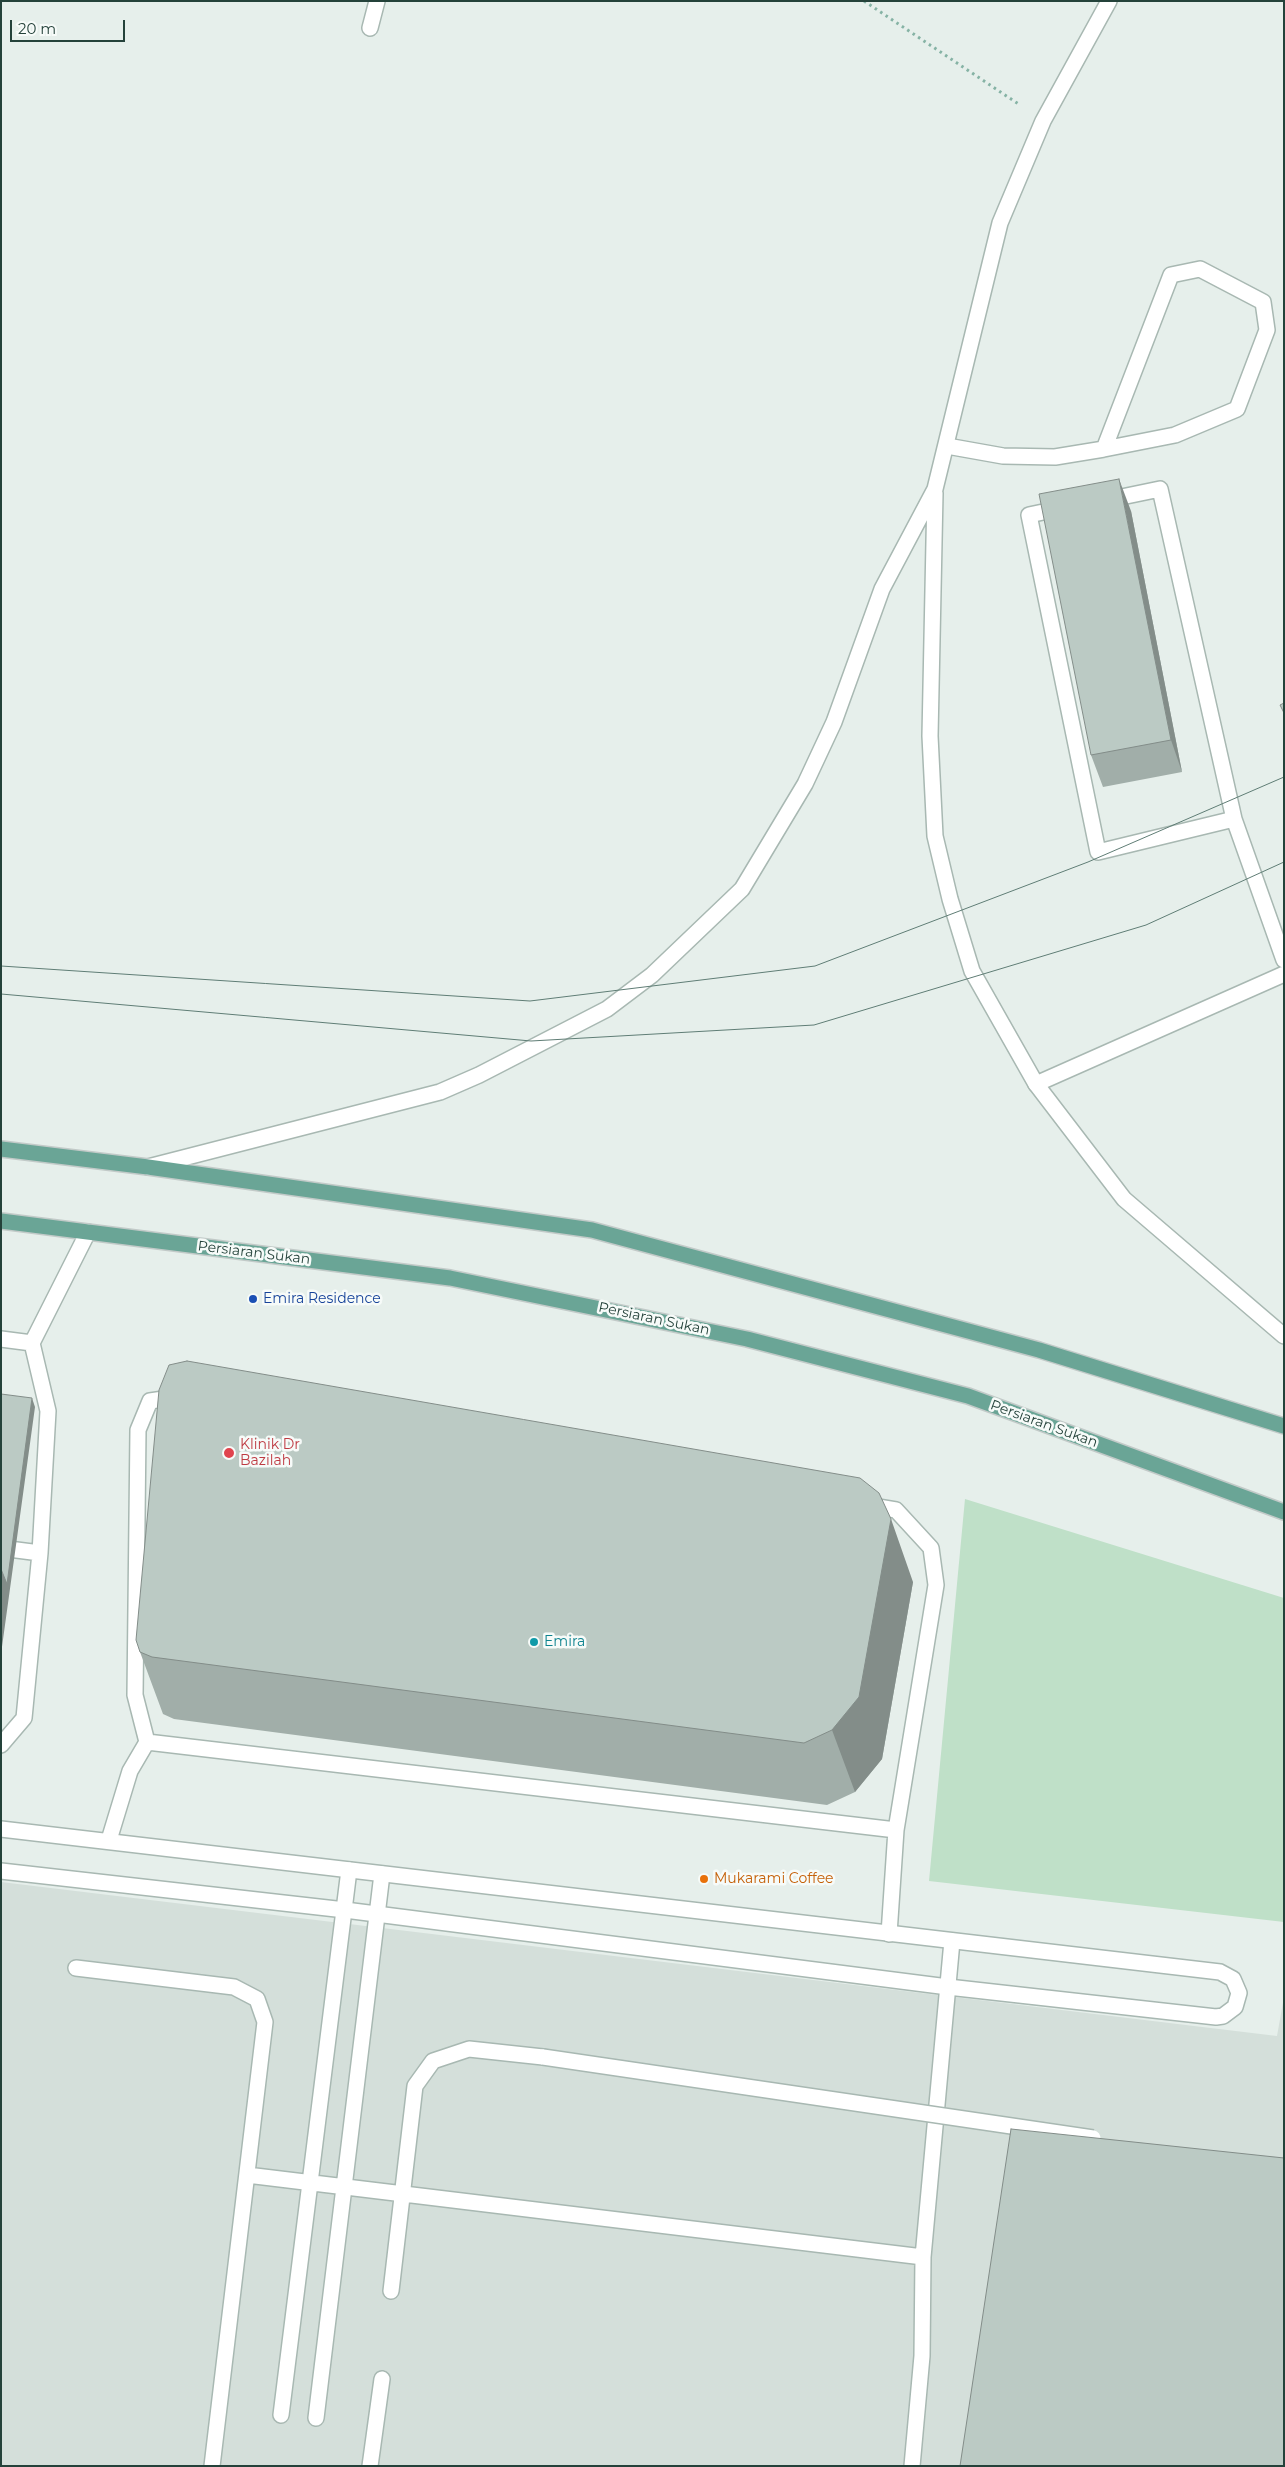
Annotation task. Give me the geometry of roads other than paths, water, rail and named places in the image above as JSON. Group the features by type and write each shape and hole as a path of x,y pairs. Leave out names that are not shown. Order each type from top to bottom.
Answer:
{"main road":[{"path":"1,1149 148,1167 592,1230 1039,1350 1284,1426"},
{"name":"Persiaran Sukan","path":"1,1221 450,1278 747,1338 968,1396 1284,1512"}],"street":[{"path":"370,28 377,1"},
{"path":"148,1167 440,1092 529,1051 564,1030 607,1009 652,975 742,889 772,842 805,784 834,722 882,589 935,489 1000,223 1043,121 1109,1"},
{"path":"947,446 1002,456 1055,457 1104,449 1175,435 1237,409 1267,330 1263,302 1200,269 1171,275 1104,449"},
{"path":"935,489 930,736 935,836 950,899 972,971 1036,1084 1124,1199 1284,1336"},
{"path":"1094,502 1160,489 1234,819 1284,960"},
{"path":"1076,506 1029,515 1098,852 1234,819"},
{"path":"1036,1084 1284,974"},
{"path":"1,1745 24,1718 40,1553 48,1411 32,1342 88,1232"},
{"path":"1,1339 32,1342"},
{"path":"108,1840 130,1771 147,1742 136,1695 138,1430 150,1401 182,1396 192,1397"},
{"path":"847,1502 896,1510 931,1548 936,1585 896,1830 890,1934"},
{"path":"1,1548 40,1553"},
{"path":"147,1742 896,1830"},
{"path":"1,1830 108,1840 1220,1972 1233,1979 1239,1993 1235,2007 1223,2016 1216,2017 948,1987 344,1910 1,1871"},
{"path":"281,2415 350,1870"},
{"path":"316,2418 382,1874"},
{"path":"912,2466 922,2356 923,2257 952,1941"},
{"path":"76,1968 234,1987 257,1999 265,2022 212,2466"},
{"path":"391,2291 415,2086 432,2060 469,2049 543,2057 1108,2141"},
{"path":"248,2175 923,2257"},
{"path":"370,2466 382,2379"}],"tram line":[{"path":"1,966 530,1001 815,966 1088,862 1284,777"},
{"path":"1,994 531,1041 814,1025 1146,925 1284,862"}],"place":[{"name":"Emira Residence","path":"253,1299"},
{"name":"Klinik Dr Bazilah","path":"229,1453"},
{"name":"Emira","path":"534,1642"},
{"name":"Mukarami Coffee","path":"704,1879"}]}
